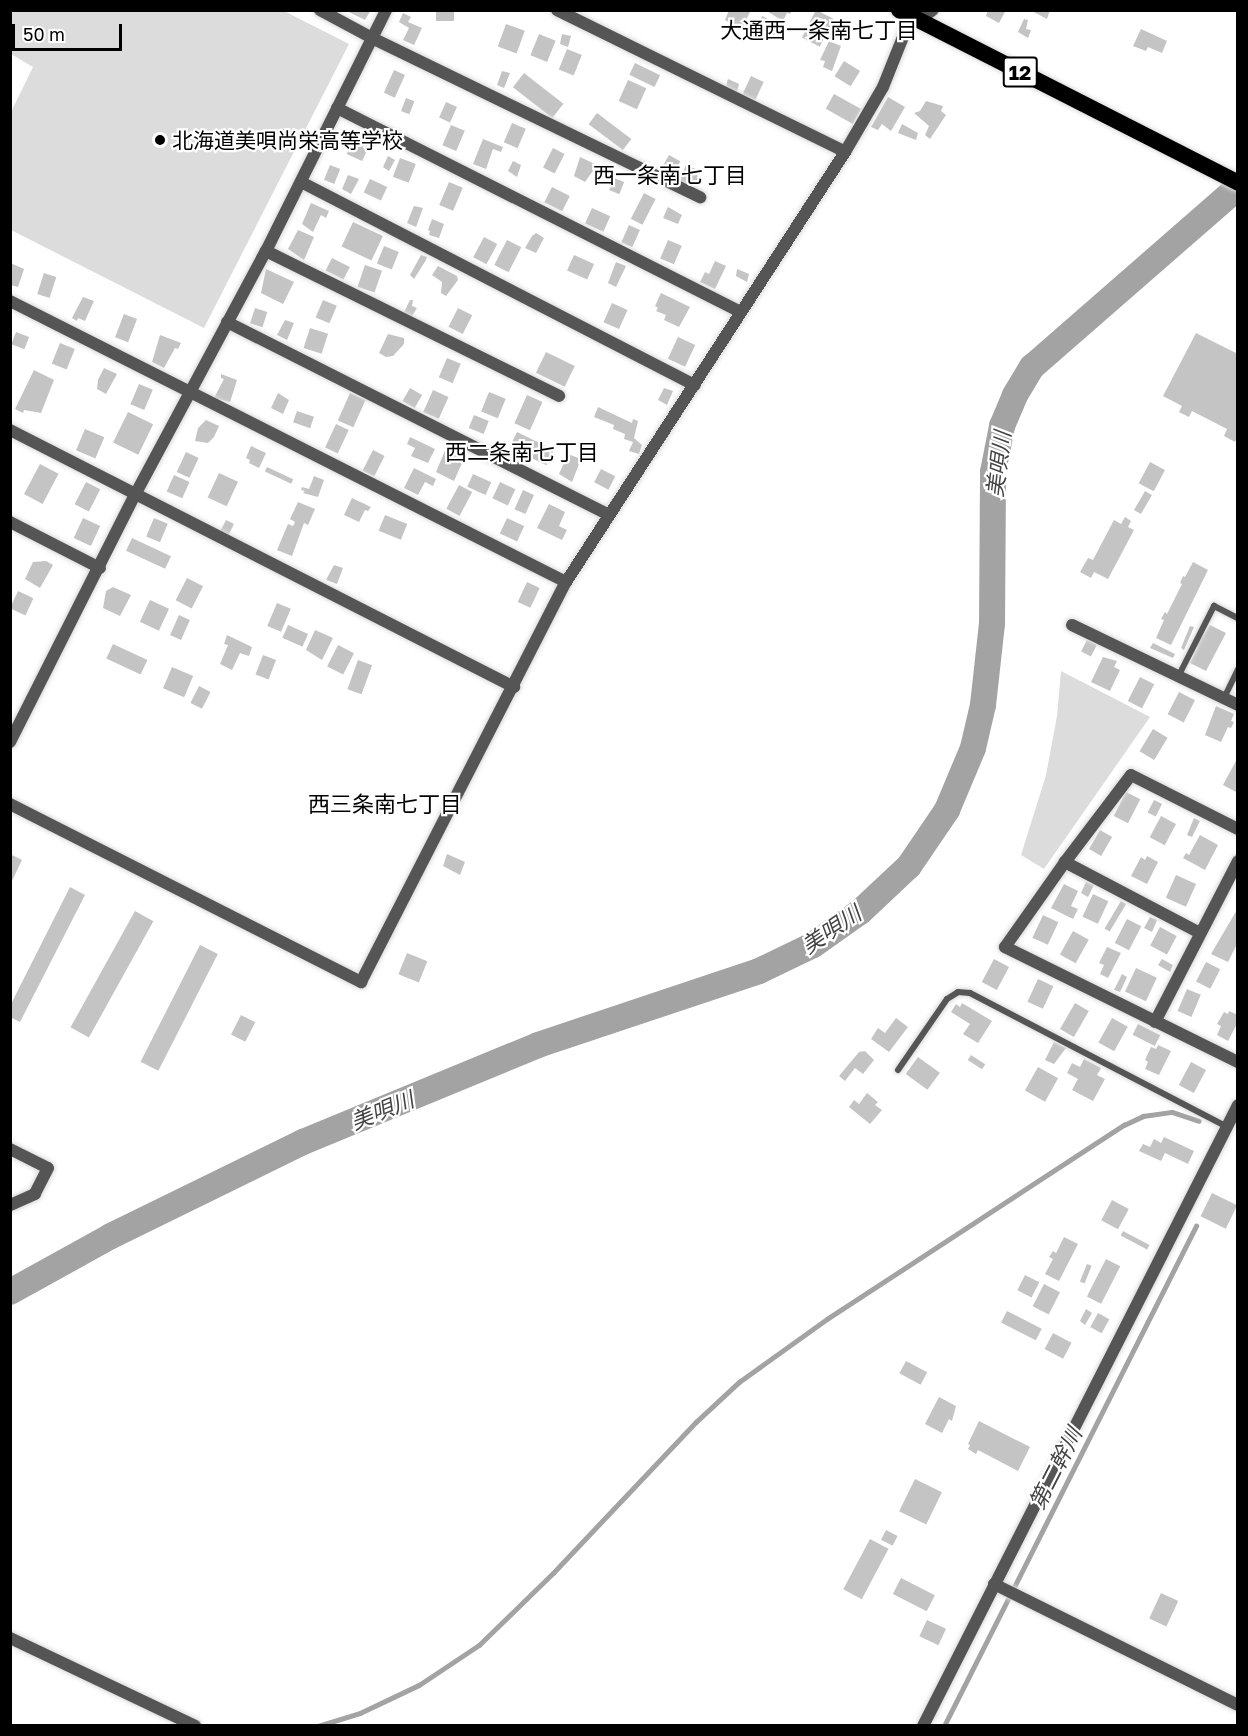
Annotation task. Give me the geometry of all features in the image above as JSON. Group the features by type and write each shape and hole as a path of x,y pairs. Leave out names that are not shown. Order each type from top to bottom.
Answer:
{"highway":[{"name":"12","path":"910,16 1238,183"}],"street":[{"path":"320,10 372,38 700,197"},
{"path":"10,742 136,493 192,393 266,251 386,10"},
{"path":"558,10 845,152"},
{"path":"10,804 361,982 566,582 845,152 883,87 910,16 933,10"},
{"path":"337,108 740,312"},
{"path":"301,182 695,385"},
{"path":"266,251 559,396"},
{"path":"10,301 566,582"},
{"path":"227,322 609,515"},
{"path":"10,430 514,687"},
{"path":"10,522 100,568"},
{"path":"1072,625 1238,705"},
{"path":"1238,829 1131,775 1065,862 1005,947 1238,1062"},
{"path":"1155,1022 1238,861"},
{"path":"1065,862 1200,933"},
{"path":"923,1725 1232,1122 1238,1105"},
{"path":"10,1149 48,1168 34,1194 10,1205"},
{"path":"994,1584 1238,1705"},
{"path":"10,1638 195,1725"}],"lane":[{"path":"1178,677 1214,606 1238,618"},
{"path":"1224,698 1238,669"},
{"path":"898,1070 947,999 958,992 970,993 1232,1122"}],"shaded area":[{"name":"北海道美唄尚栄高等学校","path":"11,10 284,11 349,44 204,328 11,230 11,112 33,67 11,54"},
{"path":"1061,671 1150,717 1044,869 1021,855 1046,775 1057,716"}],"building":[{"path":"345,10 371,10 365,20"},
{"path":"436,10 454,10 454,21 436,21"},
{"path":"729,10 750,12 742,29 725,20"},
{"path":"765,10 792,10 790,14 787,13 783,21"},
{"path":"816,10 834,19 820,47 802,38"},
{"path":"988,10 1006,10 999,23 986,16"},
{"path":"1030,10 1050,10 1047,19"},
{"path":"403,13 411,17 408,22 422,28 414,45 403,40 409,28 399,22"},
{"path":"762,16 778,24 774,37 757,29"},
{"path":"1024,19 1028,20 1026,29 1031,30 1028,38 1018,32"},
{"path":"506,24 525,31 517,53 498,47"},
{"path":"1141,29 1167,41 1162,53 1148,47 1146,51 1133,46"},
{"path":"539,34 556,41 547,62 530,55"},
{"path":"562,34 571,36 568,47 560,44"},
{"path":"829,41 841,46 832,71 823,67 825,61 820,60"},
{"path":"567,49 582,55 574,75 559,69"},
{"path":"844,61 860,71 851,86 834,76"},
{"path":"635,63 660,75 654,87 629,75"},
{"path":"394,70 405,75 395,98 384,93"},
{"path":"502,71 510,73 504,88 497,85"},
{"path":"524,73 563,104 552,118 513,87"},
{"path":"751,76 764,82 755,100 743,94"},
{"path":"728,79 739,84 737,92 726,86"},
{"path":"628,80 646,88 637,109 619,101"},
{"path":"834,94 861,109 853,124 826,109"},
{"path":"888,97 905,107 891,131 882,124 878,130 871,127"},
{"path":"406,98 414,101 409,114 401,111"},
{"path":"926,101 943,106 941,111 946,115 930,139 925,135 929,126 914,113 920,111"},
{"path":"446,102 457,107 450,122 439,118"},
{"path":"597,113 631,139 623,150 589,124"},
{"path":"512,123 526,129 518,148 504,142"},
{"path":"902,124 918,133 916,140 898,133"},
{"path":"451,125 465,131 456,151 442,145"},
{"path":"356,134 371,141 362,161 347,154"},
{"path":"483,139 503,147 501,152 493,149 486,169 473,164"},
{"path":"553,148 565,154 555,174 543,168"},
{"path":"669,155 680,161 674,174 662,167"},
{"path":"388,156 395,160 389,171 383,167"},
{"path":"580,157 597,165 585,182 574,176"},
{"path":"400,158 416,164 409,183 393,177"},
{"path":"513,161 521,165 517,177 508,171"},
{"path":"330,165 340,169 334,184 324,180"},
{"path":"686,165 701,171 694,187 680,181"},
{"path":"348,175 359,179 351,194 342,189"},
{"path":"614,178 624,182 619,194 609,190"},
{"path":"370,179 387,187 381,201 364,193"},
{"path":"449,182 463,188 453,211 439,205"},
{"path":"552,187 570,196 562,211 544,202"},
{"path":"644,193 656,199 642,225 631,219"},
{"path":"311,203 329,211 326,218 321,215 313,232 302,224"},
{"path":"414,206 423,208 416,227 407,223"},
{"path":"668,207 682,215 678,224 663,218"},
{"path":"592,208 610,216 603,232 585,224"},
{"path":"432,219 444,224 439,238 429,235 428,230"},
{"path":"353,222 383,236 371,260 342,246"},
{"path":"629,225 640,230 632,247 621,242"},
{"path":"298,230 314,237 304,260 288,249"},
{"path":"536,233 544,238 536,253 525,248"},
{"path":"484,237 497,244 486,264 473,257"},
{"path":"507,240 521,247 509,272 494,265"},
{"path":"668,240 682,246 674,264 660,258"},
{"path":"384,246 399,252 392,270 377,264"},
{"path":"421,255 427,257 414,279 410,275"},
{"path":"574,255 594,264 587,279 567,271"},
{"path":"332,258 350,267 343,280 326,270"},
{"path":"715,261 726,266 715,289 700,282 705,272 709,274"},
{"path":"616,262 626,266 616,287 608,283"},
{"path":"10,263 24,269 18,287 10,285"},
{"path":"365,265 382,271 375,293 358,287"},
{"path":"438,266 457,276 458,280 446,296 441,293 442,282 432,275"},
{"path":"266,269 294,282 283,304 261,293"},
{"path":"737,269 749,274 747,282 736,276"},
{"path":"44,273 56,277 50,298 37,294"},
{"path":"661,293 690,307 679,327 664,320 666,315 656,311 658,308 655,306"},
{"path":"83,297 94,301 85,321 78,318 77,321 72,318"},
{"path":"323,300 337,306 329,323 316,317"},
{"path":"410,300 413,300 412,306 417,308 412,316 404,312"},
{"path":"612,303 628,310 619,329 603,322"},
{"path":"255,308 267,312 262,327 250,323"},
{"path":"458,308 472,315 463,334 448,327"},
{"path":"124,314 137,319 128,342 115,337"},
{"path":"285,320 294,323 287,340 277,335"},
{"path":"310,328 328,334 322,354 304,348"},
{"path":"16,332 29,337 24,349 11,344"},
{"path":"1196,333 1238,354 1238,436 1235,442 1224,436 1227,429 1192,411 1189,417 1179,412 1182,406 1163,396"},
{"path":"388,334 404,338 404,344 393,356 386,357 379,353"},
{"path":"160,335 181,343 178,349 175,348 164,368 152,362"},
{"path":"678,337 695,345 685,367 668,359"},
{"path":"60,343 75,349 67,369 52,363"},
{"path":"546,352 575,366 565,387 536,373"},
{"path":"447,358 461,364 453,383 439,377"},
{"path":"104,368 117,374 106,394 97,389 98,380"},
{"path":"34,370 54,380 41,413 24,410 23,413 15,409"},
{"path":"221,374 237,380 230,402 214,398 224,379 221,378"},
{"path":"139,384 153,390 144,410 130,404"},
{"path":"410,388 422,395 415,408 402,401"},
{"path":"664,388 673,391 667,405 658,400"},
{"path":"433,390 449,397 439,419 423,412"},
{"path":"489,392 506,399 498,418 481,411"},
{"path":"278,393 289,400 283,414 271,408"},
{"path":"350,393 366,400 353,427 338,420"},
{"path":"527,395 543,402 530,430 514,423"},
{"path":"598,407 632,423 633,419 638,421 634,438 642,445 639,454 629,451 633,442 624,439 625,434 613,429 614,425 594,417"},
{"path":"297,411 314,417 310,428 293,422"},
{"path":"128,412 153,424 138,455 113,443"},
{"path":"474,415 489,421 484,434 469,428"},
{"path":"206,420 219,426 214,437 208,443 195,441 198,428"},
{"path":"336,424 349,430 338,453 325,448"},
{"path":"85,429 104,437 95,458 76,450"},
{"path":"517,432 554,450 546,465 510,447"},
{"path":"410,437 435,449 428,463 411,456 415,448 407,444"},
{"path":"251,446 266,453 259,468 249,463 250,460 246,458"},
{"path":"446,448 461,455 457,462 462,463 454,481 436,472"},
{"path":"373,450 385,456 374,476 363,470"},
{"path":"186,452 199,458 189,478 177,472"},
{"path":"568,454 581,459 572,482 559,474"},
{"path":"1150,462 1165,470 1154,491 1139,483"},
{"path":"40,464 59,474 43,504 24,494"},
{"path":"267,467 293,479 291,484 265,472"},
{"path":"414,468 436,479 433,486 425,482 418,495 404,488"},
{"path":"601,469 615,476 608,490 594,482"},
{"path":"219,473 238,482 227,506 208,497"},
{"path":"473,474 491,482 486,495 467,487"},
{"path":"174,475 190,482 182,498 167,491"},
{"path":"314,476 324,480 318,497 303,493 305,491 301,490 302,487 309,489"},
{"path":"86,482 100,489 89,512 75,504"},
{"path":"500,482 515,489 508,505 492,498"},
{"path":"459,485 472,492 460,516 446,509"},
{"path":"523,490 534,495 525,514 514,509"},
{"path":"1145,491 1152,495 1141,514 1134,510"},
{"path":"352,498 371,507 368,511 365,510 359,522 344,515"},
{"path":"298,502 315,509 308,525 304,523 292,556 277,550 288,524 293,526 295,522 290,519"},
{"path":"549,504 565,512 559,526 567,530 562,540 537,528"},
{"path":"385,515 407,524 401,540 379,531"},
{"path":"1125,517 1131,521 1128,527 1134,530 1108,579 1094,572 1091,578 1080,572 1088,558 1093,560 1114,520 1121,524"},
{"path":"83,518 100,526 91,546 74,538"},
{"path":"154,518 168,524 160,542 146,536"},
{"path":"507,518 524,526 517,541 500,533"},
{"path":"226,520 234,524 228,536 220,532"},
{"path":"132,538 171,556 165,569 126,551"},
{"path":"46,561 53,565 40,588 25,579 33,562"},
{"path":"1193,562 1208,570 1171,645 1156,638 1164,620 1161,619 1165,612 1167,614 1182,584 1180,583 1183,576 1185,577"},
{"path":"334,565 343,568 337,584 326,580"},
{"path":"187,578 203,586 192,608 176,600"},
{"path":"527,582 540,588 530,608 518,602"},
{"path":"113,587 131,595 120,616 103,608 106,591"},
{"path":"18,591 33,598 25,615 10,608"},
{"path":"150,600 169,609 159,631 140,622"},
{"path":"277,603 291,609 281,632 267,626"},
{"path":"179,615 190,620 181,640 170,635"},
{"path":"288,625 308,634 302,647 282,638"},
{"path":"1210,625 1226,633 1206,671 1190,663 1198,647 1196,646"},
{"path":"1190,626 1194,627 1184,650 1181,648"},
{"path":"315,630 333,638 322,660 306,650"},
{"path":"227,635 252,647 249,656 240,653 232,670 220,664 228,645 224,644"},
{"path":"1087,640 1097,645 1091,657 1081,652"},
{"path":"1153,643 1175,654 1173,658 1150,648"},
{"path":"113,644 147,660 141,675 106,659"},
{"path":"338,645 354,653 343,675 327,666"},
{"path":"263,655 276,660 269,680 255,675"},
{"path":"1103,657 1117,661 1114,667 1120,670 1110,691 1091,682"},
{"path":"358,660 372,665 361,694 347,689"},
{"path":"172,667 193,676 184,697 163,688"},
{"path":"1140,677 1154,684 1142,708 1128,701"},
{"path":"199,686 211,692 202,709 190,703"},
{"path":"1179,692 1195,700 1184,722 1168,714"},
{"path":"1216,706 1234,714 1231,721 1234,722 1231,728 1228,727 1221,742 1205,735"},
{"path":"1153,729 1168,738 1154,760 1140,751"},
{"path":"1238,757 1238,793 1223,785"},
{"path":"1126,792 1140,799 1128,823 1114,816"},
{"path":"1154,800 1162,804 1156,817 1148,812"},
{"path":"1161,816 1176,824 1165,845 1150,837"},
{"path":"1194,818 1200,821 1192,837 1187,835"},
{"path":"1100,830 1112,837 1101,856 1089,849"},
{"path":"1200,835 1218,845 1205,870 1183,858 1186,853 1189,855"},
{"path":"10,854 22,860 10,885"},
{"path":"447,854 465,862 460,875 443,866"},
{"path":"1147,856 1158,862 1147,884 1131,876 1141,857 1145,860"},
{"path":"1176,875 1196,884 1186,907 1166,898"},
{"path":"1086,882 1094,885 1088,897 1081,893"},
{"path":"1064,884 1078,891 1071,906 1078,909 1073,919 1051,908"},
{"path":"70,887 85,895 20,1022 10,1017 10,1006"},
{"path":"1093,894 1108,901 1098,924 1082,917"},
{"path":"1121,901 1126,904 1110,932 1105,928"},
{"path":"1238,908 1238,942 1228,962 1211,954"},
{"path":"135,911 153,921 89,1038 71,1027"},
{"path":"1043,915 1058,922 1048,945 1032,938"},
{"path":"1150,917 1157,920 1152,932 1144,928"},
{"path":"1127,919 1141,926 1129,950 1115,943"},
{"path":"1160,927 1177,936 1167,954 1150,946"},
{"path":"1073,931 1089,940 1076,963 1060,955"},
{"path":"200,945 218,954 158,1071 141,1062"},
{"path":"1107,947 1121,953 1108,978 1100,974 1104,965 1099,963"},
{"path":"407,953 427,961 419,983 398,974"},
{"path":"994,959 1009,967 997,990 982,982"},
{"path":"1162,959 1173,965 1170,972 1158,965"},
{"path":"1206,962 1220,969 1210,989 1196,982"},
{"path":"1136,968 1157,978 1146,1001 1125,992"},
{"path":"1122,974 1127,977 1120,992 1114,990"},
{"path":"1038,979 1053,986 1043,1009 1027,1002"},
{"path":"1187,989 1201,995 1191,1017 1178,1011"},
{"path":"962,1003 992,1021 978,1043 963,1034 970,1024 951,1012 956,1004 960,1007"},
{"path":"1075,1003 1089,1011 1074,1037 1060,1029"},
{"path":"1229,1011 1238,1015 1238,1022 1228,1041 1217,1035 1221,1026 1217,1024 1224,1012 1228,1014"},
{"path":"241,1015 255,1022 245,1042 231,1035"},
{"path":"896,1018 908,1027 889,1052 871,1039 878,1028 885,1033"},
{"path":"1112,1018 1128,1027 1114,1051 1098,1042"},
{"path":"1138,1024 1160,1035 1155,1046 1133,1035"},
{"path":"1054,1042 1066,1048 1054,1064 1045,1060"},
{"path":"1158,1045 1171,1051 1159,1075 1145,1069 1148,1062 1145,1060 1151,1047 1156,1049"},
{"path":"865,1051 874,1060 863,1074 855,1068 845,1081 839,1076 859,1052"},
{"path":"971,1055 985,1064 982,1069 968,1060"},
{"path":"918,1057 940,1073 927,1090 906,1074"},
{"path":"1084,1059 1101,1068 1097,1075 1105,1079 1093,1101 1072,1090 1078,1079 1067,1073 1072,1063 1080,1067"},
{"path":"1191,1062 1206,1070 1194,1093 1179,1085"},
{"path":"1038,1067 1058,1078 1045,1102 1025,1091"},
{"path":"867,1093 878,1102 875,1105 882,1110 870,1124 849,1107 854,1100 859,1104"},
{"path":"1164,1137 1194,1151 1188,1164 1165,1153 1161,1161 1139,1151 1143,1144 1150,1147 1154,1139 1161,1143"},
{"path":"1212,1193 1237,1205 1226,1229 1201,1216"},
{"path":"1112,1200 1129,1209 1118,1229 1101,1220"},
{"path":"1123,1231 1149,1245 1147,1249 1121,1235"},
{"path":"1064,1237 1078,1244 1059,1281 1045,1274 1053,1259 1049,1257 1053,1251 1056,1253"},
{"path":"1106,1259 1120,1266 1101,1304 1087,1296"},
{"path":"1087,1264 1092,1266 1085,1283 1080,1282"},
{"path":"1025,1275 1039,1282 1032,1297 1017,1290"},
{"path":"1044,1284 1060,1292 1049,1314 1033,1306"},
{"path":"1086,1309 1092,1313 1085,1325 1080,1321"},
{"path":"1007,1311 1042,1329 1036,1340 1001,1323"},
{"path":"1098,1313 1109,1319 1102,1333 1090,1327"},
{"path":"1053,1333 1072,1343 1063,1359 1045,1349"},
{"path":"906,1361 927,1372 921,1385 899,1373"},
{"path":"939,1397 956,1406 952,1421 949,1419 942,1433 925,1424"},
{"path":"979,1421 1030,1447 1018,1471 978,1450 976,1454 968,1449 970,1445 968,1444"},
{"path":"915,1479 942,1492 926,1525 899,1511"},
{"path":"886,1530 898,1536 893,1546 881,1540"},
{"path":"870,1539 889,1549 862,1599 843,1589"},
{"path":"901,1578 935,1595 927,1611 893,1594"},
{"path":"1161,1593 1178,1601 1166,1626 1149,1618"},
{"path":"927,1620 946,1629 938,1645 919,1636"}],"waterway":[{"name":"美唄川","path":"10,1292 111,1236 303,1142 538,1045 759,971 813,945 860,912 909,866 947,810 973,748 983,705 992,624 993,472 1002,426 1015,395 1032,367 1238,187"},
{"path":"318,1726 360,1713 419,1685 479,1645 553,1573 696,1422 739,1382 827,1319 1124,1125 1143,1116 1172,1112 1199,1121"},
{"name":"第二幹川","path":"944,1726 1196,1226"}],"place":[{"name":"北海道美唄尚栄高等学校","path":"160,140"}],"district":[{"name":"大通西一条南七丁目","path":"819,30"},
{"name":"西一条南七丁目","path":"670,175"},
{"name":"西二条南七丁目","path":"522,452"},
{"name":"西三条南七丁目","path":"385,804"}]}
